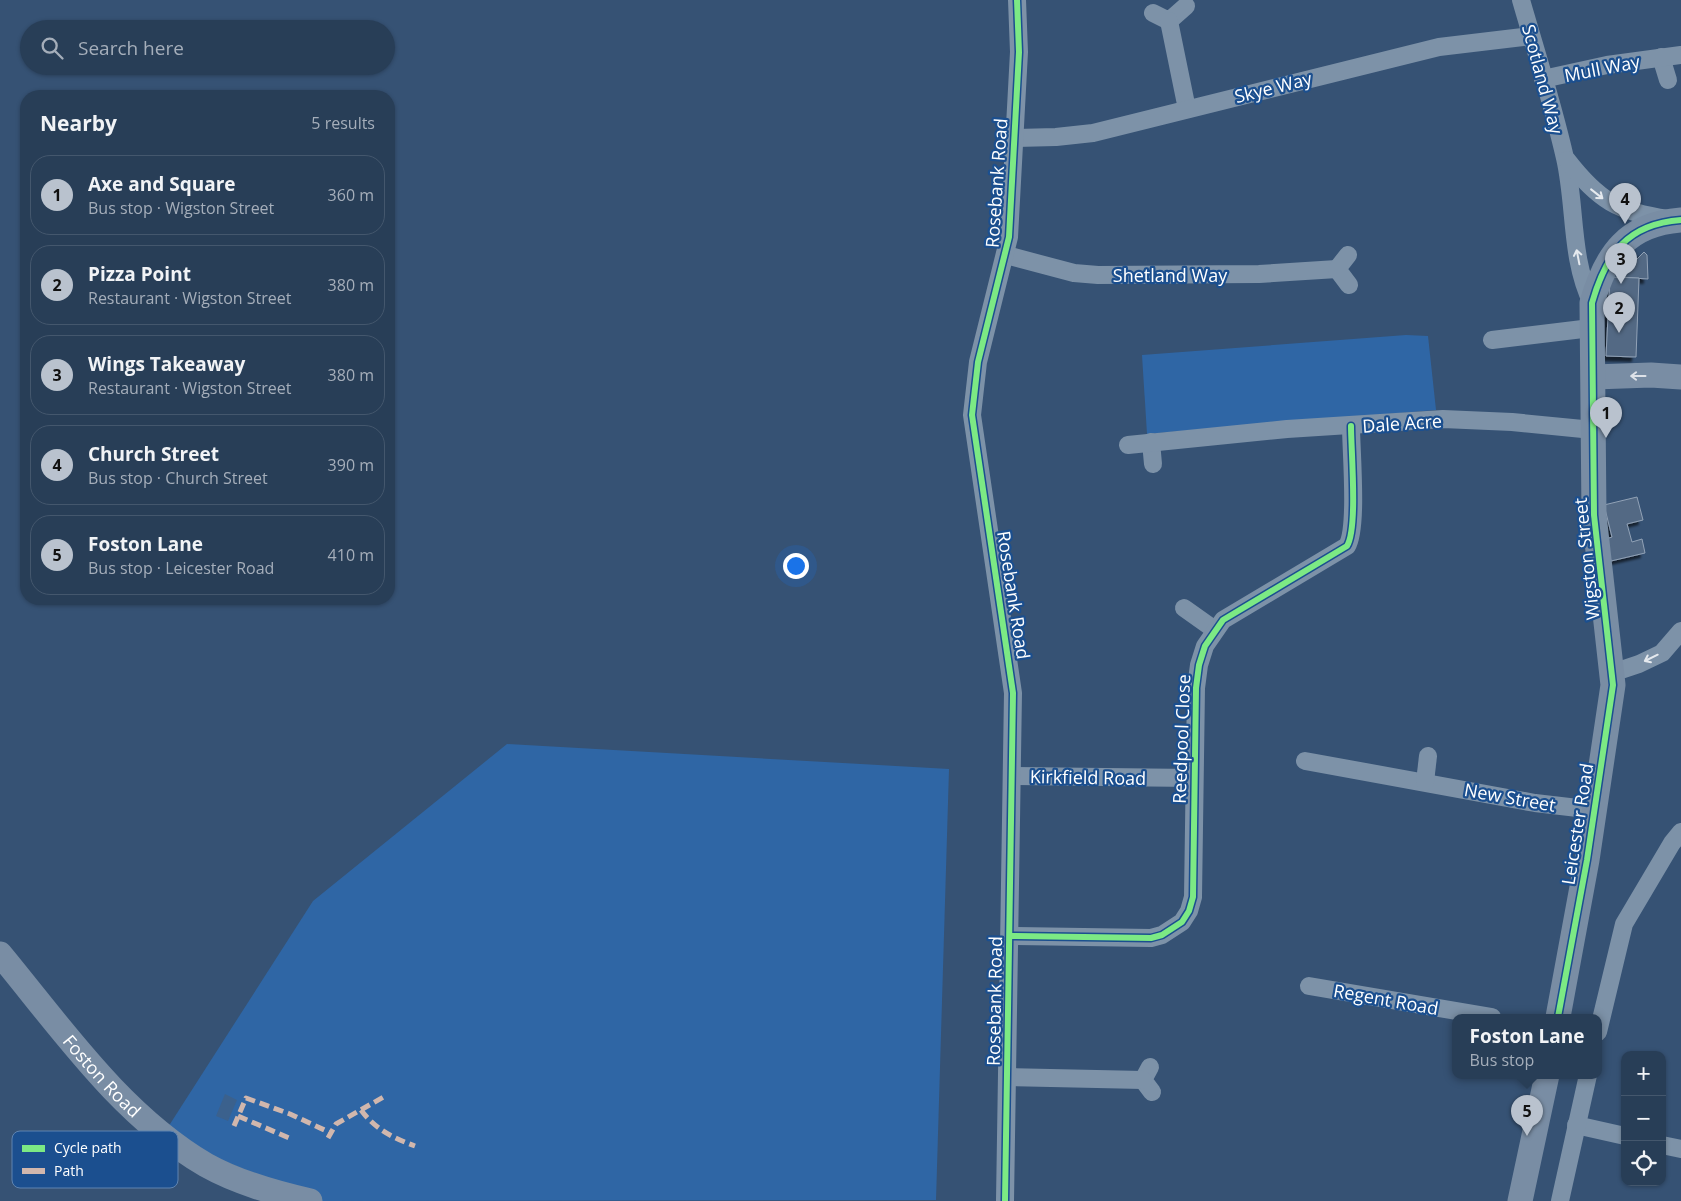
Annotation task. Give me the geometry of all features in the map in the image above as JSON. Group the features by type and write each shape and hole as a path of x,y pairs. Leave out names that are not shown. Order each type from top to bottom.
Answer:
{"street":[{"name":"Rosebank Road","path":"1005,1201 1013,693 972,415 978,362 1006,255 1011,218 1016,138 1017,0"},
{"name":"Scotland Way","path":"1521,0 1565,158"},
{"path":"1169,22 1186,6"},
{"path":"1153,13 1169,22 1187,110"},
{"name":"Skye Way","path":"1016,138 1056,137 1093,133 1439,47 1531,36"},
{"name":"Mull Way","path":"1542,79 1608,65 1681,55"},
{"name":"Mull Way","path":"1661,57 1668,80"},
{"path":"1565,158 1586,185 1606,201 1628,211 1677,220"},
{"path":"1565,158 1574,216 1577,257 1592,303"},
{"name":"Wigston Street","path":"1609,634 1594,515 1592,303 1600,276 1628,236 1645,228 1677,220"},
{"name":"Shetland Way","path":"1006,255 1074,273 1098,275 1259,274 1337,269"},
{"path":"1348,255 1337,269 1349,285"},
{"path":"1492,340 1591,328"},
{"path":"1594,377 1651,375 1681,378"},
{"name":"Dale Acre","path":"1128,444 1443,419 1512,422 1593,430"},
{"name":"Reedpool Close","path":"1010,936 1150,938 1174,929 1189,911 1193,897 1196,688 1199,666 1205,646 1215,630 1232,615 1347,546 1351,530 1352,505 1351,426"},
{"path":"1151,442 1153,464"},
{"path":"1184,608 1215,630"},
{"path":"1612,673 1639,664 1662,653 1681,631"},
{"name":"Leicester Road","path":"1559,1014 1595,810 1611,705 1612,673 1609,634"},
{"path":"1425,782 1428,756"},
{"name":"New Street","path":"1305,761 1535,803 1595,810"},
{"name":"Kirkfield Road","path":"1012,776 1194,778"},
{"path":"1602,1015 1624,924 1678,841"},
{"name":"Foston Road","path":"0,954 114,1090 159,1131"},
{"name":"Regent Road","path":"1309,986 1474,1014"},
{"path":"1008,1077 1148,1079"},
{"path":"1520,1201 1546,1079"},
{"path":"1560,1201 1587,1079"},
{"path":"1576,1125 1621,1135"},
{"name":"Foston Road","path":"178,1145 207,1165 267,1191 310,1201"},
{"path":"1666,1146 1681,1149"}],"shaded area":[{"path":"1406,335 1428,336 1436,410 1147,434 1142,355"},
{"path":"507,744 949,769 936,1200 318,1201 178,1141 178,1131 166,1131 313,901"},
{"path":"225,1094 237,1100 228,1121 216,1116"}],"building":[{"path":"1644,252 1647,255 1648,279 1619,277"},
{"path":"1610,277 1639,278 1636,357 1606,356"},
{"path":"1637,497 1643,520 1627,524 1632,542 1642,539 1645,553 1611,561 1606,539 1612,537 1604,505"}],"marked path":[{"path":"328,1138 336,1124 387,1095"},
{"path":"234,1126 246,1098 290,1114 331,1133"},
{"path":"361,1110 372,1123 385,1132 415,1146"},
{"path":"238,1116 289,1138"}],"cycle path":[{"path":"1005,1201 1013,693 972,415 978,362 1009,237 1019,52 1017,0"},
{"path":"1559,1014 1587,860 1613,685 1594,515 1592,303 1604,270 1621,245 1633,235 1646,228 1681,220"},
{"path":"1010,936 1151,938 1162,935 1182,922 1189,911 1193,897 1196,688 1199,665 1205,646 1223,620 1347,546 1350,537 1353,507 1351,426"}],"place":[{"name":"Church Street","path":"1625,224"},
{"name":"Wings Takeaway","path":"1621,284"},
{"name":"Pizza Point","path":"1619,333"},
{"name":"Axe and Square","path":"1606,438"},
{"name":"Foston Lane","path":"1527,1136"}]}
